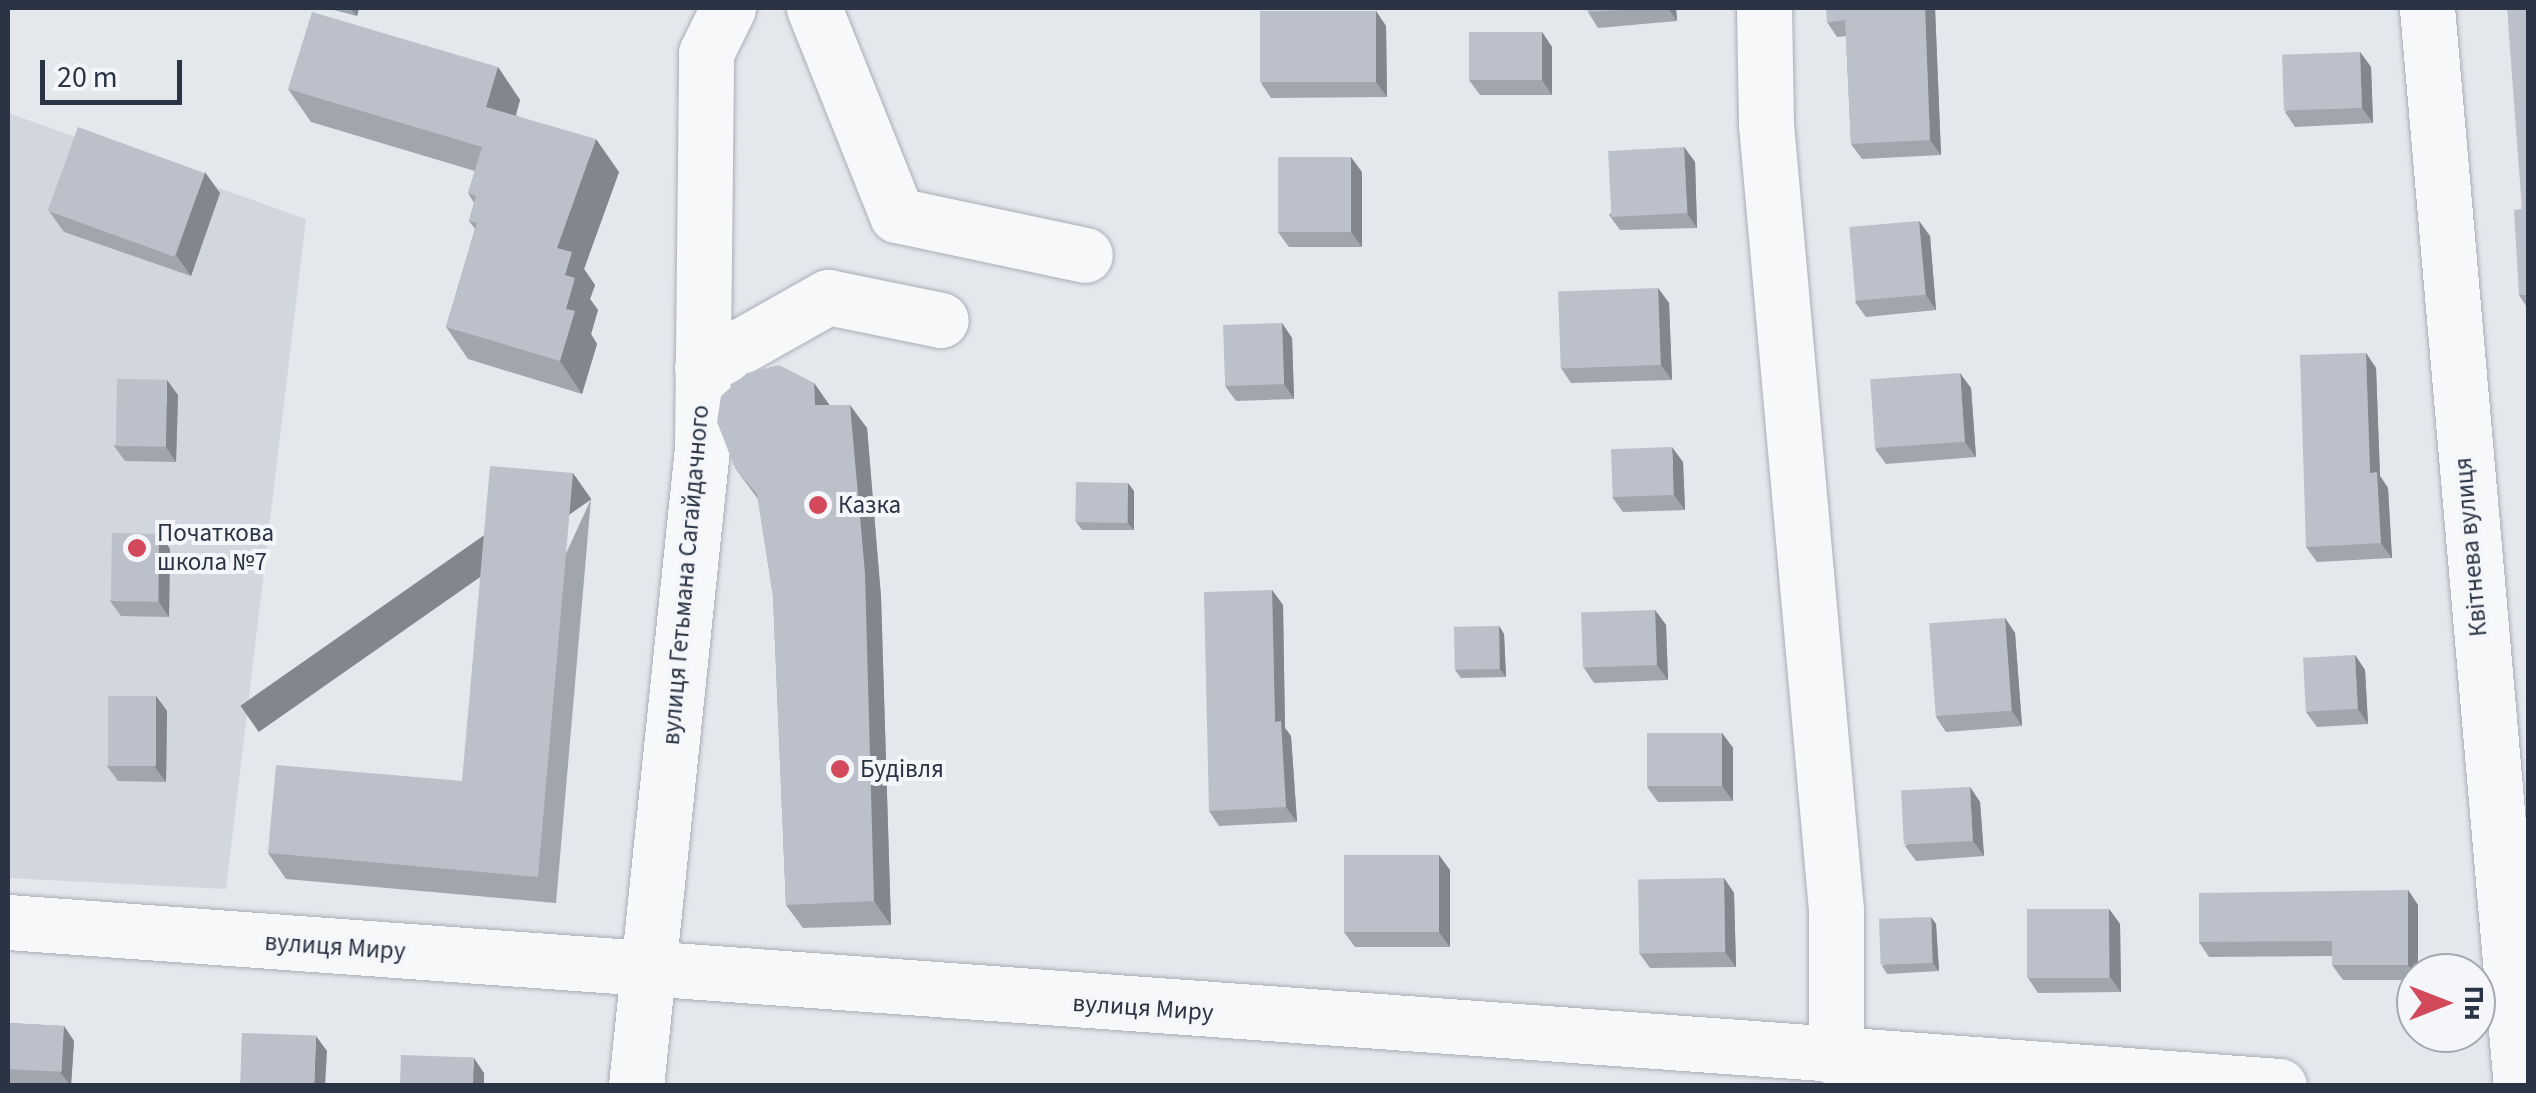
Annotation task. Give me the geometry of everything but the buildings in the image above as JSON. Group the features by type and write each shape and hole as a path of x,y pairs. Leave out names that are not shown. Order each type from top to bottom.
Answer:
{"street":[{"name":"вулиця Гетьмана Сагайдачного","path":"636,1086 702,448 706,53 728,8"},
{"path":"814,8 897,215 1085,256"},
{"path":"1764,8 1766,124 1836,910 1836,1058"},
{"name":"Квітнева вулиця","path":"2427,8 2521,1086"},
{"path":"702,368 828,297 941,320"},
{"name":"вулиця Миру","path":"8,922 1836,1058 2279,1086"}],"shaded area":[{"name":"Початкова школа №7","path":"8,113 306,219 226,889 8,878"}],"place":[{"name":"Казка","path":"818,505"},
{"name":"Початкова школа №7","path":"137,548"},
{"name":"Будівля","path":"840,769"}]}
